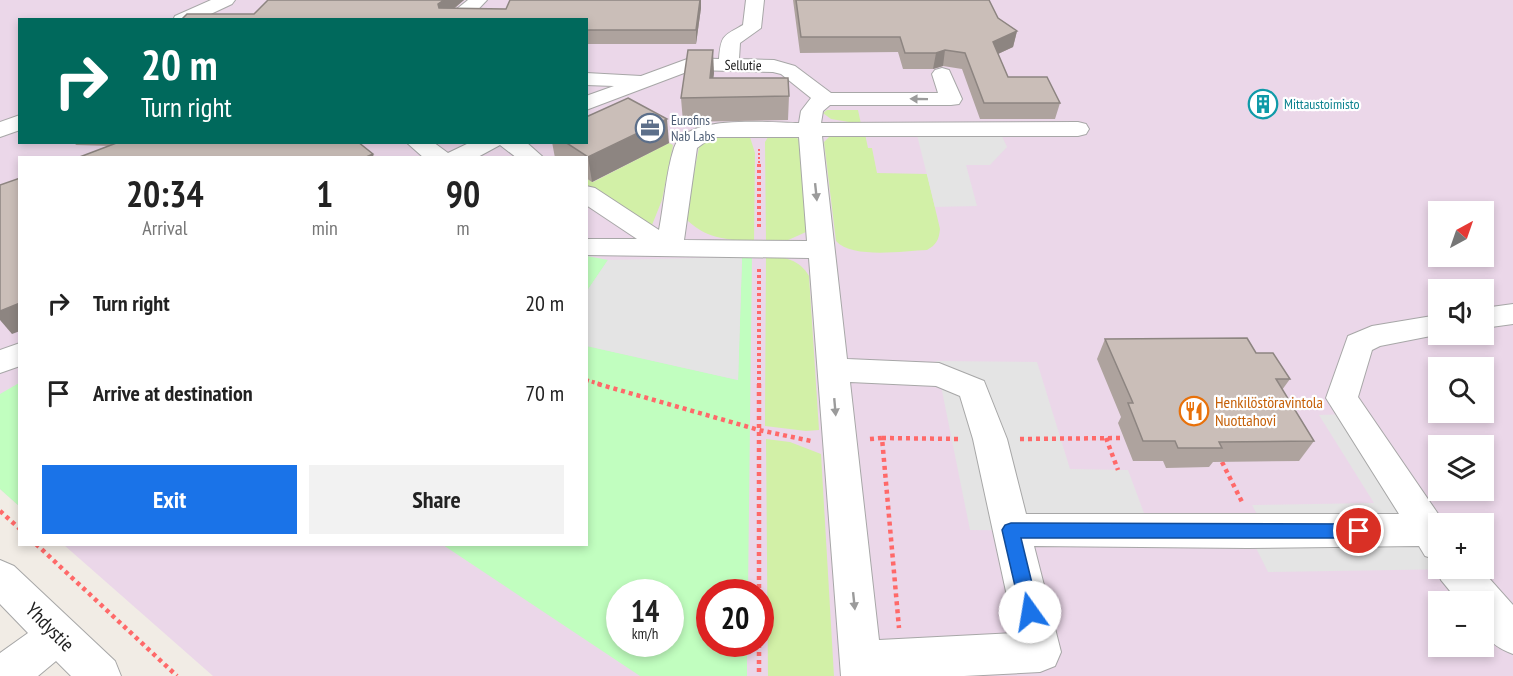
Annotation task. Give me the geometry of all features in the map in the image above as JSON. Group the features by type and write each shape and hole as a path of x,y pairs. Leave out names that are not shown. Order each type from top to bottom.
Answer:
{"lane":[{"path":"186,18 226,0"},
{"path":"457,18 478,0"},
{"path":"729,65 730,40 752,28 755,0"},
{"name":"Sellutie","path":"588,103 690,64 774,66 788,70 825,99"},
{"path":"832,370 939,375 973,389 990,439 1040,652 902,658 861,668 838,440 810,129 812,110 815,103 825,99 951,99 942,74"},
{"path":"588,79 649,80"},
{"path":"0,129 18,123"},
{"path":"669,249 686,147 694,138 705,132 810,129 1078,129"},
{"path":"420,144 437,156"},
{"path":"460,156 486,144"},
{"path":"513,144 530,156"},
{"path":"588,195 669,249"},
{"path":"588,247 822,250"},
{"path":"1494,317 1513,314"},
{"path":"1428,327 1371,337 1359,344 1342,398 1428,528"},
{"path":"0,362 18,355"},
{"path":"1011,530 1257,532 1428,537"},
{"name":"Yhdystie","path":"0,578 100,676"},
{"path":"1465,579 1513,635"},
{"path":"4,676 58,635"}],"path":[{"path":"759,130 759,579"},
{"path":"588,381 759,430 806,441 882,438 902,658"},
{"path":"1106,438 1118,470"},
{"path":"1222,462 1257,532"},
{"path":"0,511 18,527"},
{"path":"38,546 177,676"},
{"path":"759,657 759,676"}],"shaded area":[{"path":"0,0 1513,0 1513,676 213,676 65,546 588,546 588,156 18,156 18,505 0,489"},
{"path":"1001,134 1007,147 990,165 966,165 977,206 935,207 917,135"},
{"path":"742,257 738,380 588,346 588,290 608,260"},
{"path":"936,361 1037,362 1070,469 1128,470 1151,532 970,530"},
{"path":"1351,414 1428,529 1428,569 1268,572 1248,532 1266,531 1252,505 1374,503 1319,415"}],"green space":[{"path":"827,110 858,110 861,124 831,119 823,113"},
{"path":"749,134 755,153 754,242 719,238 704,232 688,221 687,210 699,147 703,142 715,137"},
{"path":"770,134 795,137 800,140 806,232 786,241 766,241 765,142"},
{"path":"865,134 868,148 872,148 877,173 927,174 940,229 936,242 927,250 865,252 844,247 836,241 824,142 831,135"},
{"path":"669,143 673,145 662,200 652,225 588,189 588,179 593,182"},
{"path":"766,255 796,262 809,276 819,430 806,431 765,426"},
{"path":"588,256 608,260 588,290"},
{"path":"752,256 748,579 696,579 696,657 747,657 747,676 640,676 611,657 684,657 684,579 606,579 606,653 445,546 588,546 588,346 738,380 742,257"},
{"path":"18,384 18,505 0,489 0,394"},
{"path":"766,439 790,442 821,454 834,676 768,676 768,657 774,657 774,579 767,579"}],"building":[{"path":"268,0 444,0 438,4 439,8 506,9 510,0 700,0 696,30 588,30 588,18 183,18 187,14 254,14"},
{"path":"796,0 989,0 998,18 1017,31 993,42 1008,77 1047,77 1060,103 984,103 965,53 945,50 936,53 905,53 900,37 801,37"},
{"path":"688,50 713,50 710,78 788,78 789,96 681,98"},
{"path":"628,98 667,119 588,157 568,144 588,144 588,116"},
{"path":"114,144 360,144 373,154 368,156 82,156"},
{"path":"18,179 18,304 0,311 0,185"},
{"name":"Henkilöstöravintola Nuottahovi","path":"1247,338 1256,353 1273,353 1290,379 1276,379 1314,441 1219,442 1222,448 1178,448 1175,441 1143,441 1128,403 1133,403 1105,339"}],"place":[{"name":"Mittaustoimisto","path":"1263,104"},
{"name":"Eurofins Nab Labs","path":"650,128"},
{"name":"Henkilöstöravintola Nuottahovi","path":"1194,411"}],"route":[{"path":"1030,612 1011,530 1359,531"}]}
